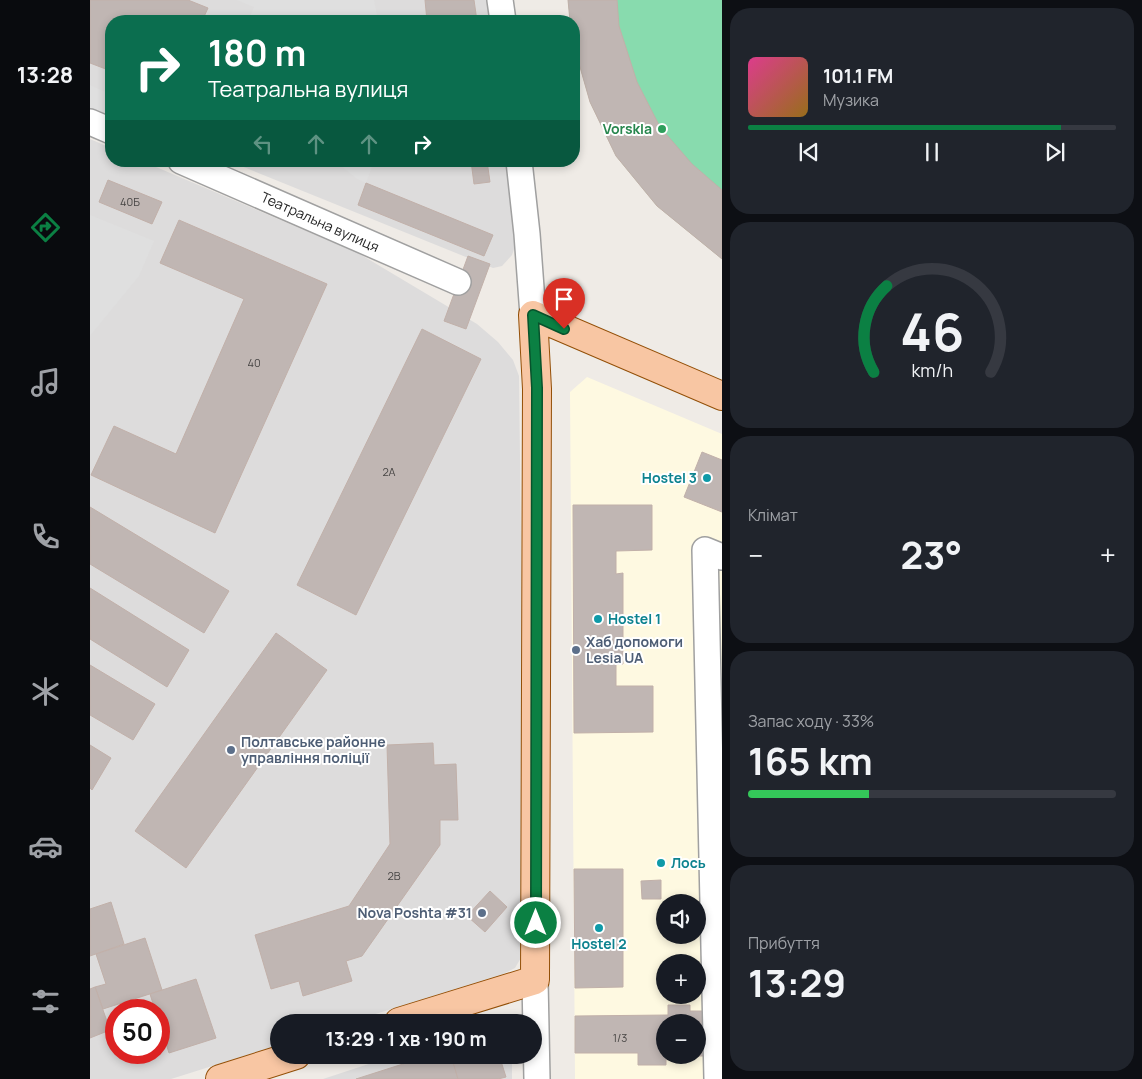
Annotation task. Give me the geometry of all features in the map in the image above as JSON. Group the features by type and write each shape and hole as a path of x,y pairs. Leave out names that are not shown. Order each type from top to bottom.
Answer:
{"main road":[{"path":"426,1014 535,980 537,380 533,315 722,396"},
{"path":"220,1079 270,1063"}],"street":[{"path":"500,0 501,15"},
{"path":"90,122 105,128"},
{"name":"Театральна вулиця","path":"195,167 458,282"},
{"path":"520,167 533,315"},
{"path":"717,1079 705,550 722,557"},
{"path":"535,980 537,1079"}],"shaded area":[{"path":"90,0 489,0 491,15 105,15 105,111 90,105"},
{"path":"237,0 374,0 377,15 251,15 254,7"},
{"path":"90,85 105,92 105,126 90,122"},
{"path":"90,139 105,145 105,167 156,167 358,253 477,324 498,342 513,360 519,376 526,941 522,956 515,968 503,974 376,1014 270,1014 270,1048 171,1079 90,1079"},
{"path":"244,167 509,167 518,238 512,255 502,266 493,268"},
{"path":"342,167 372,167 366,183 357,179"},
{"path":"90,215 154,241 139,276 90,336"},
{"path":"587,377 722,434 722,1079 575,1079 570,392"},
{"path":"369,1064 512,1064 512,1079 323,1079"}],"green space":[{"name":"Vorskla","path":"568,0 722,0 722,259 657,206 616,156 590,102 580,67 580,15 569,15"}],"building":[{"path":"90,0 188,0 208,8 205,15 105,15 105,69 90,63"},
{"path":"425,0 474,0 476,15 426,15"},
{"path":"568,0 617,0 619,26 637,82 660,127 692,164 722,190 722,259 657,206 616,156 590,102 580,67 580,15 569,15"},
{"path":"472,167 488,167 490,182 474,184"},
{"path":"108,180 162,202 152,224 99,202"},
{"path":"366,183 493,235 484,256 358,205"},
{"path":"179,220 327,284 215,533 91,475 114,426 176,454 244,299 160,263"},
{"path":"468,256 490,264 466,329 444,321"},
{"path":"422,329 481,359 356,615 297,585"},
{"name":"Hostel 3","path":"702,452 722,460 722,512 684,497"},
{"name":"Hostel 1","path":"573,505 652,505 652,550 616,551 616,574 623,573 623,664 616,664 616,686 653,686 653,732 574,733"},
{"path":"90,507 229,591 204,633 90,564"},
{"path":"90,588 189,650 167,687 90,639"},
{"name":"Полтавське районне управління поліції","path":"276,633 327,670 186,868 135,831"},
{"path":"90,665 155,704 133,740 90,715"},
{"path":"433,743 434,765 456,764 458,820 440,820 440,845 362,956 346,961 352,981 303,996 299,981 271,989 255,935 349,906 390,844 387,745"},
{"path":"90,745 111,758 92,790 90,788"},
{"name":"Hostel 2","path":"574,869 623,869 623,987 575,988"},
{"path":"661,880 661,894 656,894 656,899 642,899 641,881"},
{"path":"490,891 507,907 485,932 467,916"},
{"path":"111,902 124,944 90,956 90,909"},
{"path":"145,938 162,990 134,999 105,999 105,1008 103,1009 95,987 106,984 96,954"},
{"path":"196,979 216,1038 170,1053 170,999 152,999 150,994"},
{"path":"95,987 105,1016 105,1032 90,1038 90,989"},
{"path":"668,1005 690,1005 690,1011 704,1011 704,1014 668,1014"},
{"path":"656,1015 656,1064 666,1065 638,1065 638,1053 575,1053 575,1016"},
{"path":"403,1064 454,1064 458,1079 356,1079"},
{"path":"454,1064 502,1064 506,1077 498,1079 458,1079"}],"place":[{"name":"Vorskla","path":"662,129"},
{"name":"Hostel 3","path":"707,478"},
{"name":"Hostel 1","path":"598,619"},
{"name":"Хаб допомоги Lesia UA","path":"576,650"},
{"name":"Полтавське районне управління поліції","path":"231,750"},
{"name":"Лось","path":"661,863"},
{"name":"Nova Poshta #31","path":"482,913"},
{"name":"Hostel 2","path":"599,928"}],"route":[{"path":"536,923 537,371 533,315 564,329"}]}
